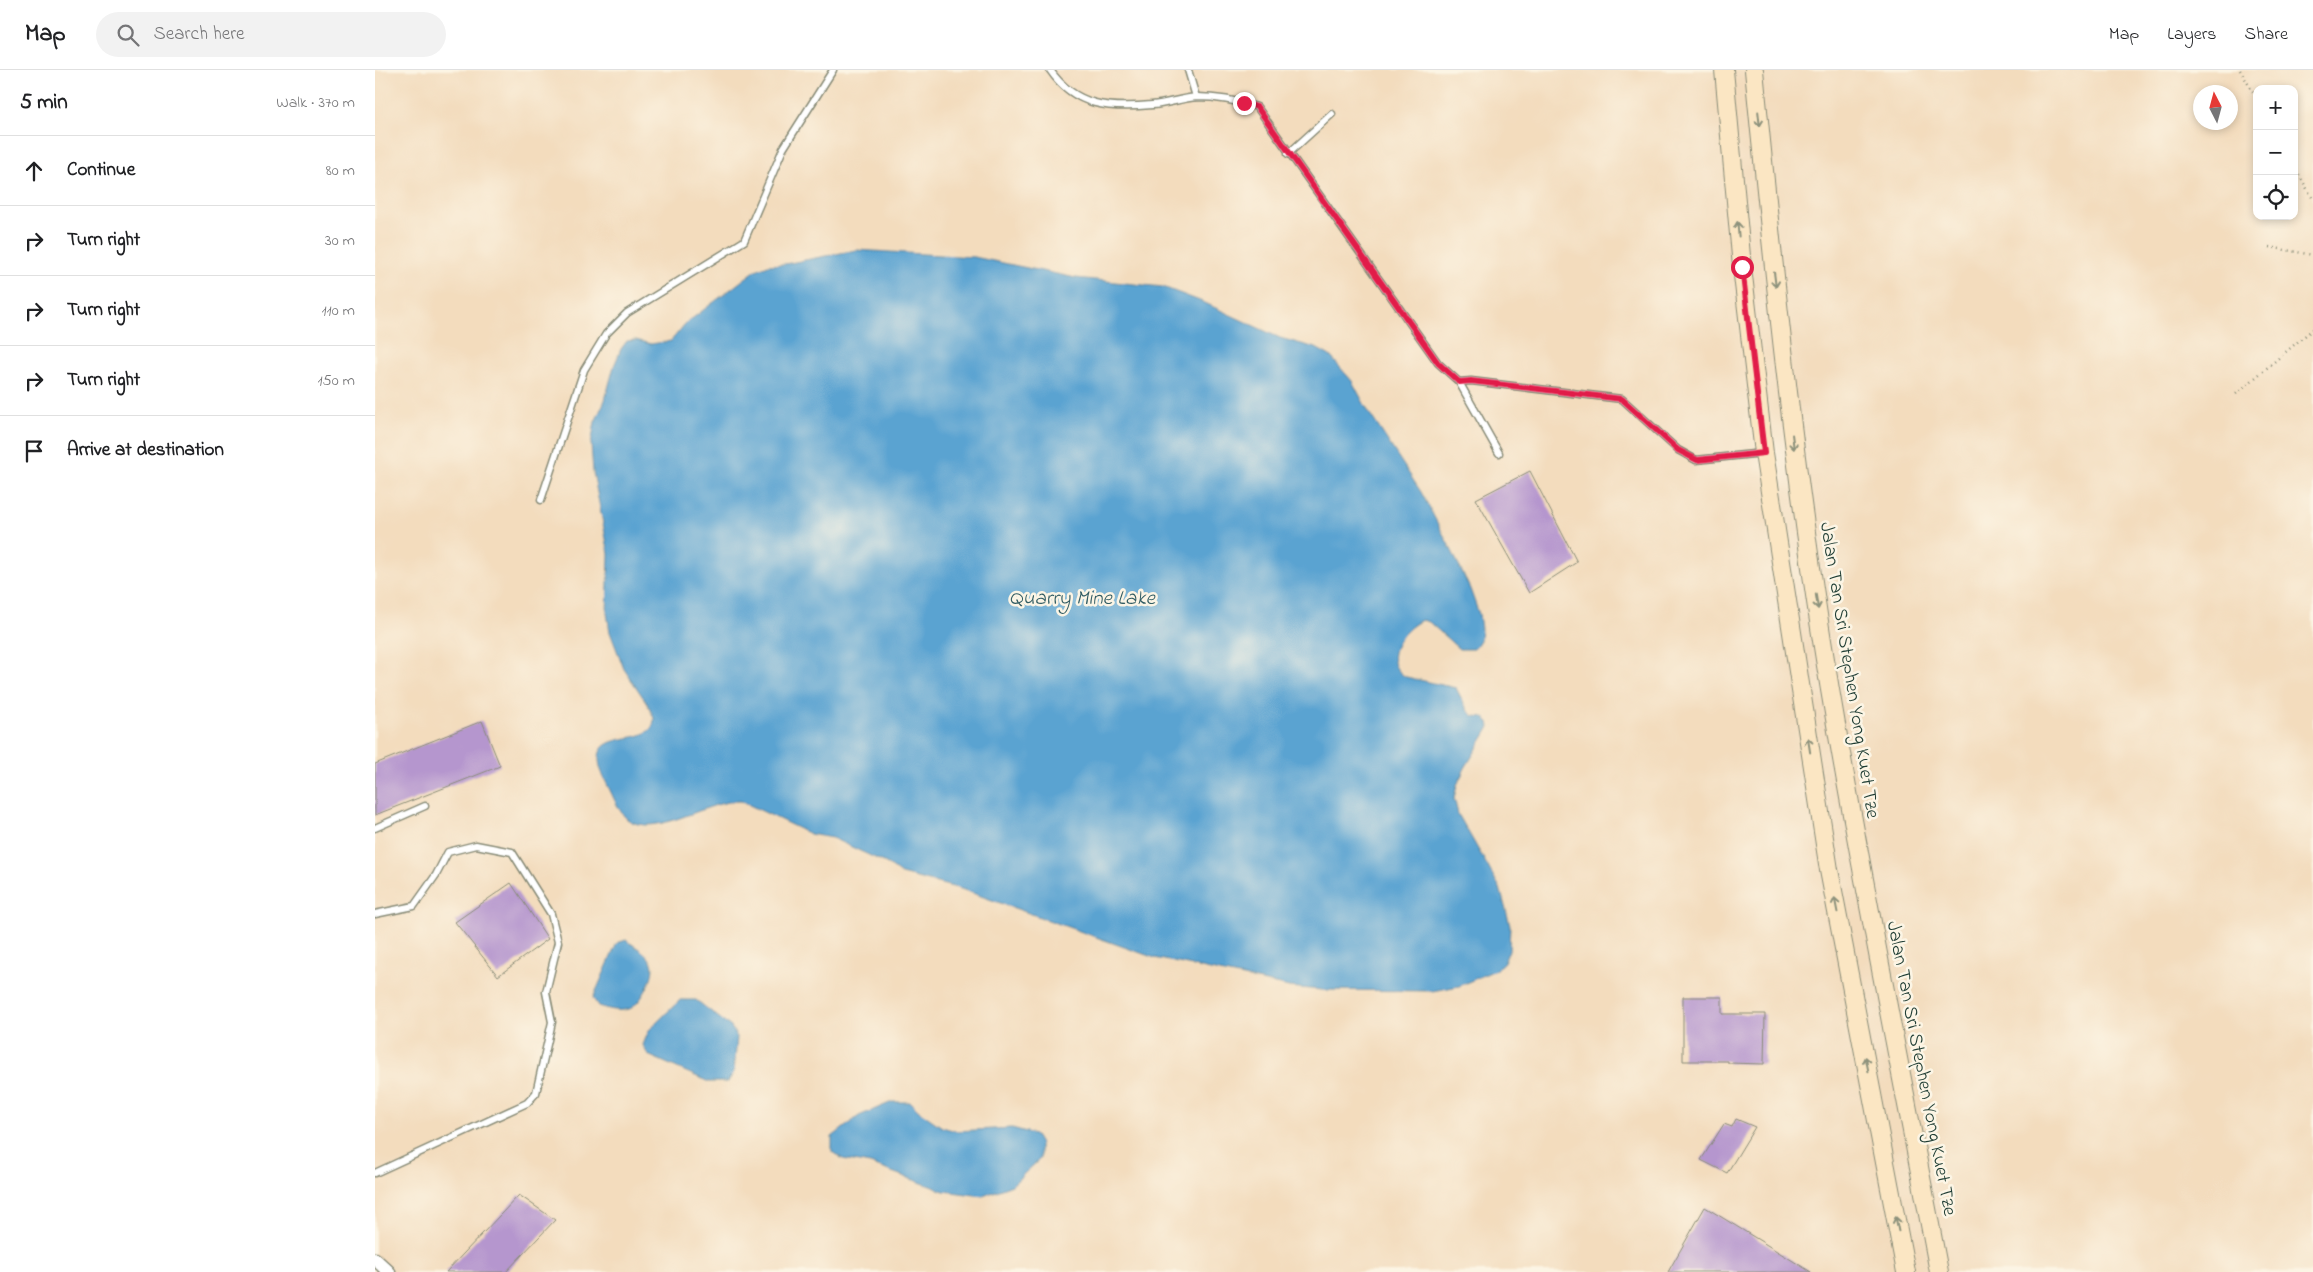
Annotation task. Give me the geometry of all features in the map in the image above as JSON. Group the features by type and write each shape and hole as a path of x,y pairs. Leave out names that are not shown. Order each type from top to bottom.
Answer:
{"main road":[{"path":"1724,70 1742,267 1764,453 1829,870 1906,1272"},
{"name":"Jalan Tan Sri Stephen Yong Kuet Tze","path":"1754,70 1773,265 1794,448 1834,712 1939,1272"}],"street":[{"path":"375,1259 389,1272"}],"lane":[{"path":"541,500 584,370 606,334 627,313 744,241 783,149 833,70"},
{"path":"1050,70 1060,85 1083,99 1106,106 1152,105 1196,97 1231,100 1257,107 1288,154 1438,363 1459,382 1499,454"},
{"path":"1188,70 1196,97"},
{"path":"1288,154 1332,114"},
{"path":"1459,382 1471,381 1622,399 1678,450 1697,460 1764,453"},
{"path":"375,828 425,806"},
{"path":"375,914 414,906 436,875 448,852 477,845 512,852 551,914 558,942 546,992 552,1022 536,1093 527,1103 375,1173"}],"path":[{"path":"2240,70 2253,92"},
{"path":"2298,173 2313,199"},
{"path":"2269,247 2313,255"},
{"path":"2236,394 2313,329"}],"water":[{"name":"Quarry Mine Lake","path":"856,250 974,257 1076,278 1163,287 1205,303 1280,338 1316,348 1330,356 1352,381 1368,411 1421,492 1452,551 1470,589 1479,614 1480,640 1474,649 1459,649 1429,622 1422,620 1401,638 1396,646 1394,663 1398,670 1406,677 1456,688 1468,711 1474,716 1483,717 1489,722 1490,727 1465,768 1457,785 1454,798 1458,814 1500,888 1510,925 1509,950 1504,962 1495,970 1459,986 1432,991 1322,990 1289,987 1155,958 961,889 901,874 886,863 832,838 810,834 741,801 713,806 652,825 638,824 624,816 614,799 600,765 600,752 607,744 642,734 651,728 654,718 647,703 624,669 610,632 607,613 609,554 593,472 591,444 595,422 605,400 614,366 621,349 627,341 636,340 651,344 671,341 685,324 756,270 768,265 785,264"},
{"path":"626,940 650,959 653,968 650,982 638,1002 629,1009 617,1010 598,1006 593,998 617,943"},
{"path":"680,1000 696,1000 731,1027 737,1037 734,1072 728,1082 709,1082 648,1055 643,1045 649,1030"},
{"path":"892,1102 910,1102 919,1111 942,1127 956,1131 1012,1128 1034,1134 1040,1144 1040,1159 1012,1185 983,1196 944,1191 870,1164 843,1159 832,1152 832,1137 859,1116"}],"building":[{"path":"1530,471 1577,562 1529,593 1476,499"},
{"path":"482,721 500,766 375,815 375,764"},
{"path":"511,883 548,939 498,976 455,922"},
{"path":"1683,997 1722,997 1722,1014 1765,1014 1764,1064 1728,1063 1728,1061 1683,1061"},
{"path":"1736,1119 1755,1127 1727,1173 1701,1160 1724,1124 1732,1127"},
{"path":"519,1195 555,1220 506,1272 446,1272"},
{"path":"1705,1207 1811,1272 1668,1272"}],"route":[{"path":"1244,103 1257,107 1288,154 1438,363 1459,382 1471,381 1542,388 1622,399 1678,450 1697,460 1764,453 1742,267"}]}
